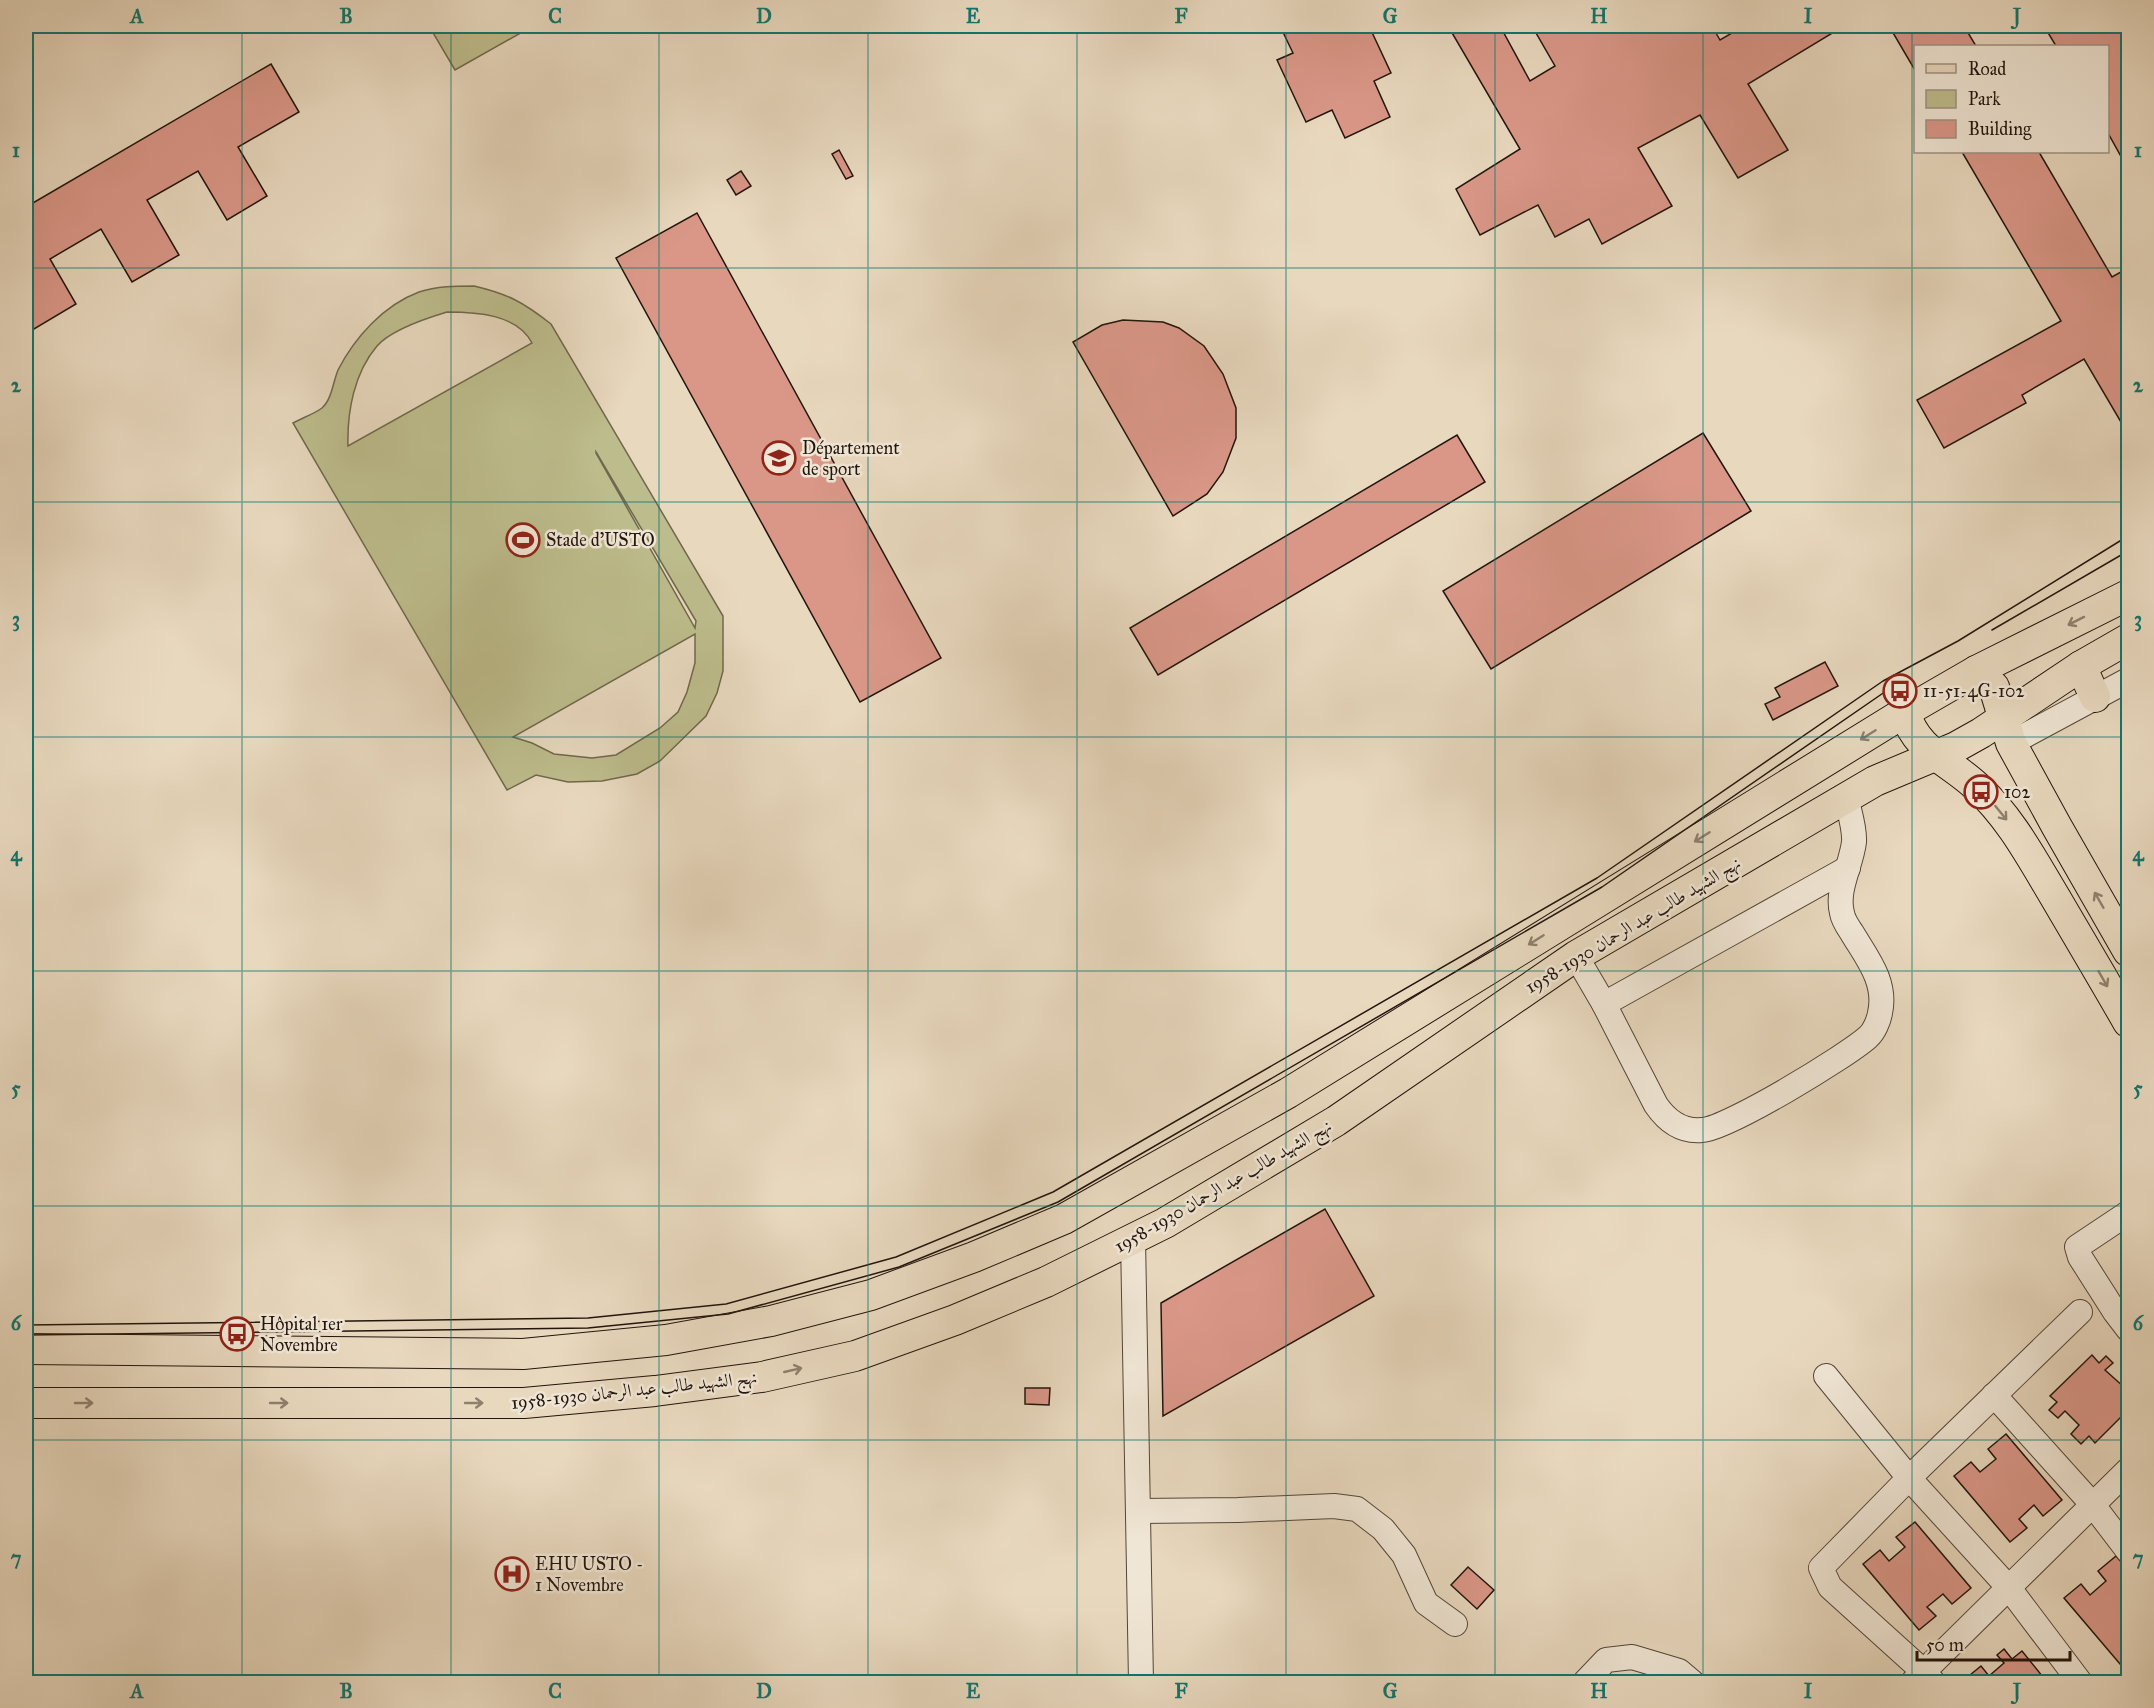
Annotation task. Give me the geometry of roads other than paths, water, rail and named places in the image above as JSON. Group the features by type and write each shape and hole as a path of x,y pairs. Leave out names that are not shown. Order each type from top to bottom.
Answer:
{"main road":[{"name":"نهج الشهيد طالب عبد الرحمان 1930-1958","path":"26,1349 523,1354 666,1340 771,1321 871,1295 974,1257 1064,1219 1288,1093 1905,712 1976,671 2128,595"},
{"name":"نهج الشهيد طالب عبد الرحمان 1930-1958","path":"26,1403 524,1403 655,1391 762,1377 855,1356 955,1320 1046,1282 1165,1223 1336,1121 1576,956 1875,781 1968,741 2007,730 2081,666 2128,639"},
{"path":"2081,666 2095,697"},
{"path":"1976,671 1994,687 2007,730 2056,827 2128,951"},
{"path":"1905,712 1918,741 1961,774 2002,814 2025,846 2128,1022"},
{"path":"2025,846 2056,827"}],"street":[{"path":"2007,730 2095,697 2128,680"},
{"path":"1576,956 1664,1116 1688,1130 1701,1130 1715,1128 1759,1105 1852,1050 1871,1035 1880,1015 1882,999 1878,976 1842,916 1839,902 1854,838 1846,797"},
{"path":"1604,1004 1848,868"},
{"path":"2128,1213 2077,1247 2080,1257 2128,1329"},
{"path":"1133,1239 1140,1683"},
{"path":"2080,1311 1909,1478 1821,1568 1830,1587 1924,1679 2009,1588 2128,1470"},
{"path":"1826,1377 1909,1478 2009,1588 2080,1683"},
{"path":"1994,1395 2093,1505 2128,1551"},
{"path":"1138,1511 1334,1506 1357,1509 1383,1529 1404,1556 1426,1603 1455,1624"},
{"path":"1585,1683 1606,1660 1632,1657 1679,1671 1692,1683"}],"tram line":[{"path":"26,1325 588,1318 726,1304 896,1257 1053,1192 1597,878 1883,681 1958,641 2128,536"},
{"path":"1992,630 2128,551"},
{"path":"26,1335 588,1328 728,1314 899,1267 1058,1202 1602,887 1908,678"}],"place":[{"name":"Département de sport","path":"779,458"},
{"name":"Stade d'USTO","path":"523,540"},
{"name":"11-51-4G-102","path":"1900,691"},
{"name":"102","path":"1981,792"},
{"name":"Hôpital 1er Novembre","path":"237,1334"},
{"name":"EHU USTO - 1 Novembre","path":"512,1574"}]}
